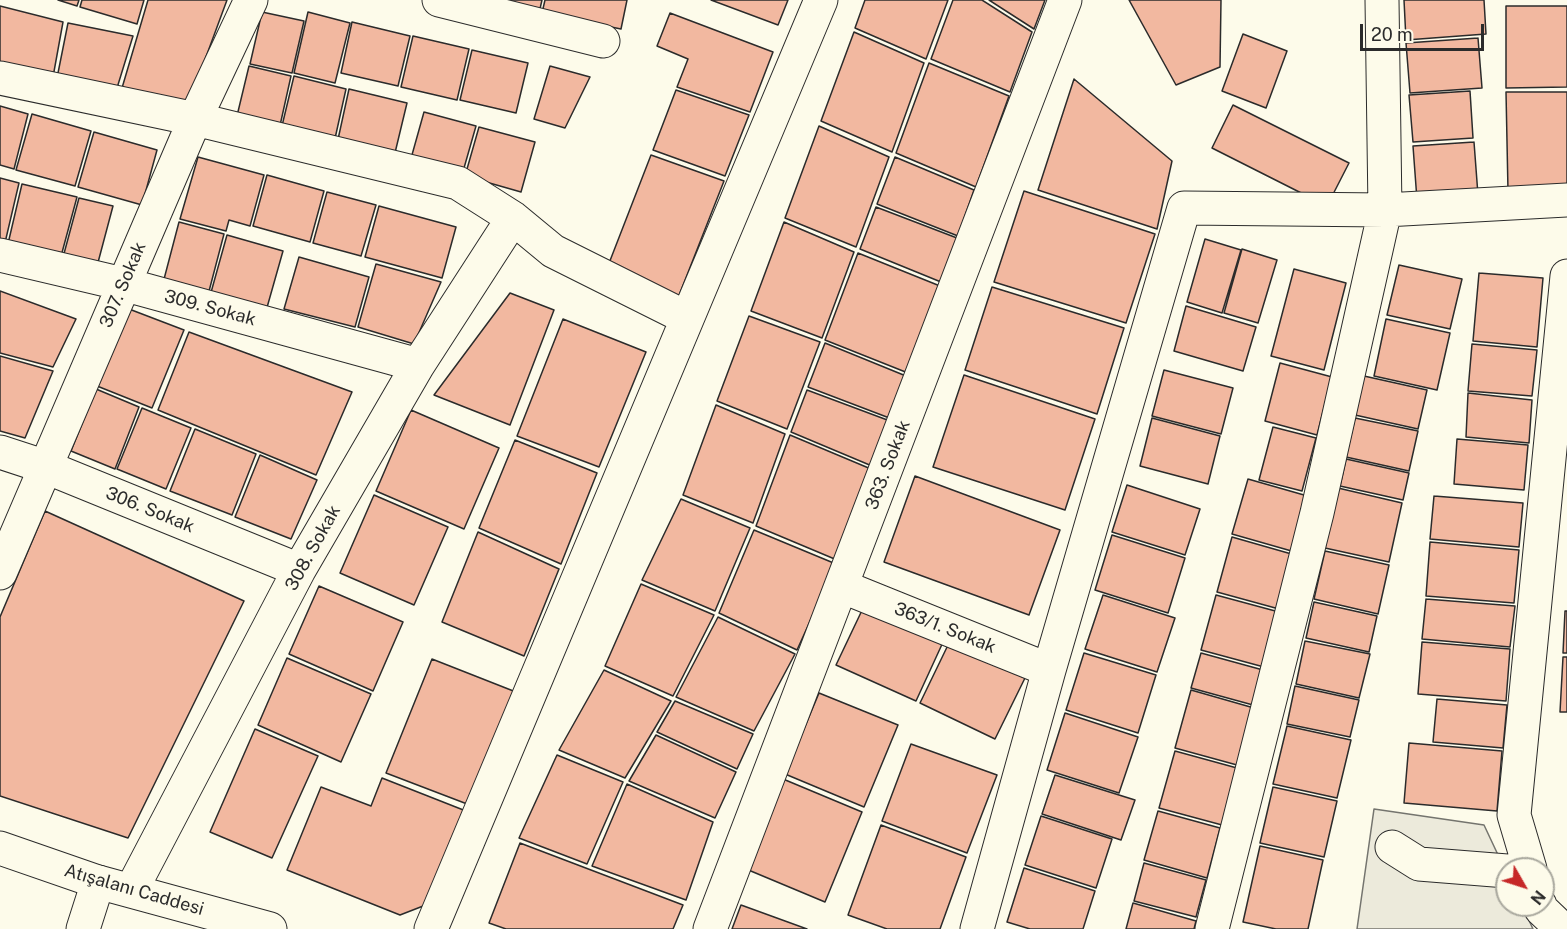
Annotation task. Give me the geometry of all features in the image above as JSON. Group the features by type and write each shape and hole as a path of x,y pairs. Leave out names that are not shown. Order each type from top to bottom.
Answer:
{"street":[{"name":"307. Sokak","path":"0,573 123,284 250,0"},
{"path":"439,0 603,41"},
{"path":"431,929 821,0"},
{"name":"363. Sokak","path":"710,929 1065,0"},
{"path":"1212,929 1317,513 1385,210 1382,0"},
{"path":"0,78 195,119 458,183 513,218 553,251 687,318"},
{"path":"977,929 1049,670 1185,208 1385,210 1567,200"},
{"name":"308. Sokak","path":"132,889 299,570 418,365 513,218"},
{"name":"309. Sokak","path":"0,255 123,284 418,365"},
{"path":"1527,857 1515,815 1567,276"},
{"name":"306. Sokak","path":"0,452 46,468 299,570"},
{"name":"363/1. Sokak","path":"841,586 1049,670"},
{"path":"1392,847 1419,864 1495,871"},
{"name":"Atışalanı Caddesi","path":"0,848 98,882 132,889 270,929"},
{"path":"83,929 98,882"},
{"path":"1549,917 1562,929"}],"shaded area":[{"path":"1374,809 1484,825 1499,857 1495,857 1495,917 1528,917 1533,929 1357,929"}],"building":[{"path":"58,0 79,0 77,6"},
{"path":"82,0 144,0 137,24 80,7"},
{"path":"148,0 227,0 189,103 122,88"},
{"path":"481,0 542,0 539,13"},
{"path":"545,0 627,0 621,29 542,13"},
{"path":"711,0 788,0 778,25"},
{"path":"865,0 948,0 926,59 855,28"},
{"path":"953,0 982,0 1032,32 1010,92 931,59"},
{"path":"989,0 1045,0 1034,29"},
{"path":"1129,0 1221,0 1220,67 1176,85"},
{"path":"1404,0 1484,0 1486,34 1406,40"},
{"path":"0,6 63,22 53,77 0,64"},
{"path":"1506,6 1567,6 1567,87 1506,88"},
{"path":"262,12 304,21 292,73 250,64"},
{"path":"308,12 350,23 335,83 294,73"},
{"path":"670,13 773,52 750,112 677,87 688,59 657,46"},
{"path":"352,22 410,36 398,86 341,73"},
{"path":"68,23 133,36 117,88 57,78"},
{"path":"854,32 924,63 892,152 821,121"},
{"path":"1243,34 1287,51 1266,108 1222,91"},
{"path":"413,36 469,49 457,100 401,87"},
{"path":"1478,38 1482,88 1410,93 1406,43"},
{"path":"472,50 528,63 516,113 460,100"},
{"path":"929,63 1009,96 976,187 896,153"},
{"path":"249,66 291,76 279,130 236,120"},
{"path":"550,66 590,77 565,128 534,119"},
{"path":"294,76 346,89 334,143 281,130"},
{"path":"1074,79 1172,161 1157,229 1038,190"},
{"path":"349,89 407,103 394,157 337,144"},
{"path":"676,90 749,115 725,176 653,150"},
{"path":"1470,91 1473,138 1413,142 1409,95"},
{"path":"1506,92 1567,92 1567,190 1508,191"},
{"path":"1233,105 1349,163 1327,206 1212,148"},
{"path":"0,106 28,114 14,169 0,165"},
{"path":"424,112 476,126 462,175 410,162"},
{"path":"32,114 91,131 75,186 16,170"},
{"path":"819,126 889,157 856,247 785,218"},
{"path":"479,127 535,142 521,192 465,176"},
{"path":"94,132 157,150 142,205 78,187"},
{"path":"1474,142 1478,195 1417,200 1413,146"},
{"path":"651,155 724,181 678,298 606,271"},
{"path":"198,157 264,175 250,226 229,220 226,231 180,219"},
{"path":"895,157 974,190 958,236 877,204"},
{"path":"267,175 324,191 310,242 253,226"},
{"path":"0,178 19,183 4,247 0,246"},
{"path":"22,184 77,197 60,260 7,248"},
{"path":"1024,191 1155,234 1126,323 994,282"},
{"path":"327,192 376,205 361,256 313,243"},
{"path":"79,198 113,206 96,270 62,261"},
{"path":"379,206 456,227 442,278 365,257"},
{"path":"876,207 957,238 941,282 860,249"},
{"path":"179,222 224,234 208,295 163,283"},
{"path":"784,222 854,252 822,338 751,311"},
{"path":"227,235 283,251 266,311 210,296"},
{"path":"1205,239 1241,250 1222,313 1187,302"},
{"path":"1242,249 1277,260 1258,323 1224,313"},
{"path":"858,253 940,286 908,373 825,340"},
{"path":"299,257 369,277 355,327 284,309"},
{"path":"376,264 441,282 414,344 358,327"},
{"path":"1399,265 1462,279 1450,329 1387,315"},
{"path":"1294,269 1346,283 1324,370 1271,356"},
{"path":"1479,273 1543,278 1537,347 1473,341"},
{"path":"992,287 1124,328 1097,414 965,370"},
{"path":"0,291 76,319 53,367 0,353"},
{"path":"510,293 554,310 510,425 434,395"},
{"path":"1186,306 1256,327 1243,371 1174,351"},
{"path":"129,309 184,330 152,408 97,386"},
{"path":"749,316 820,342 787,429 717,401"},
{"path":"563,319 646,352 599,467 517,436"},
{"path":"1386,319 1450,333 1437,390 1374,376"},
{"path":"189,332 352,392 316,475 158,410"},
{"path":"825,343 906,376 892,419 808,387"},
{"path":"1472,344 1537,350 1532,396 1468,391"},
{"path":"0,356 53,371 25,438 0,431"},
{"path":"1280,363 1332,377 1317,435 1265,421"},
{"path":"1164,370 1233,388 1221,434 1152,416"},
{"path":"964,375 1095,419 1065,510 933,467"},
{"path":"1364,376 1427,390 1418,429 1355,415"},
{"path":"96,389 139,407 115,469 71,451"},
{"path":"807,390 890,421 872,466 791,432"},
{"path":"1468,393 1532,400 1529,443 1466,437"},
{"path":"716,405 785,434 753,523 683,495"},
{"path":"142,408 191,428 166,489 117,469"},
{"path":"411,410 499,448 464,529 376,491"},
{"path":"1152,418 1220,436 1208,484 1140,466"},
{"path":"1355,418 1418,431 1409,471 1346,457"},
{"path":"1273,427 1316,438 1302,491 1259,480"},
{"path":"195,429 256,454 232,515 170,491"},
{"path":"790,435 871,469 837,560 756,526"},
{"path":"1457,439 1528,445 1524,490 1454,484"},
{"path":"515,440 597,473 561,564 479,528"},
{"path":"260,455 317,480 291,539 235,517"},
{"path":"1346,459 1409,473 1403,500 1340,486"},
{"path":"915,476 1060,530 1029,615 884,562"},
{"path":"1248,479 1311,497 1295,552 1232,534"},
{"path":"1127,485 1200,509 1185,555 1112,532"},
{"path":"1338,488 1402,503 1389,562 1325,548"},
{"path":"374,495 448,527 414,605 340,573"},
{"path":"1434,496 1523,503 1519,547 1430,539"},
{"path":"681,499 750,528 715,611 642,580"},
{"path":"45,511 244,601 128,838 0,796 0,617"},
{"path":"754,530 836,564 797,650 719,613"},
{"path":"478,532 559,569 524,656 442,622"},
{"path":"1112,535 1185,558 1168,613 1095,590"},
{"path":"1232,537 1295,555 1279,609 1217,592"},
{"path":"1430,542 1519,550 1514,603 1426,596"},
{"path":"1325,551 1389,565 1378,614 1314,599"},
{"path":"641,584 714,615 673,696 605,666"},
{"path":"319,586 403,622 373,691 289,654"},
{"path":"1103,595 1175,618 1157,672 1085,649"},
{"path":"1216,595 1279,612 1264,667 1201,650"},
{"path":"1426,599 1515,606 1510,647 1422,639"},
{"path":"1314,602 1377,616 1369,652 1306,638"},
{"path":"865,604 944,640 916,701 836,665"},
{"path":"1565,611 1567,611 1567,653 1563,653"},
{"path":"718,617 795,654 754,731 676,697"},
{"path":"1305,641 1370,654 1359,698 1296,684"},
{"path":"1422,642 1510,649 1506,701 1418,694"},
{"path":"949,643 1025,678 995,739 920,703"},
{"path":"1084,653 1156,675 1138,733 1066,710"},
{"path":"1201,653 1263,670 1253,705 1191,688"},
{"path":"1563,657 1567,657 1567,712 1560,712"},
{"path":"287,658 371,694 341,762 258,725"},
{"path":"432,659 521,694 475,807 386,773"},
{"path":"604,670 671,701 625,778 559,750"},
{"path":"1295,686 1359,700 1350,737 1287,724"},
{"path":"1191,690 1254,708 1237,765 1175,748"},
{"path":"819,693 898,725 864,807 785,774"},
{"path":"1437,699 1507,705 1503,748 1433,742"},
{"path":"675,701 753,734 737,769 657,732"},
{"path":"1065,713 1138,737 1119,793 1047,770"},
{"path":"1287,726 1351,740 1337,798 1273,784"},
{"path":"255,729 318,756 272,858 210,832"},
{"path":"656,735 736,772 715,818 629,781"},
{"path":"1409,743 1502,751 1497,811 1404,803"},
{"path":"911,744 997,775 967,853 882,821"},
{"path":"1175,751 1237,768 1222,825 1159,808"},
{"path":"557,755 623,782 587,864 519,838"},
{"path":"1055,775 1135,800 1121,840 1042,814"},
{"path":"382,778 471,813 436,901 400,915 287,870 321,787 371,806"},
{"path":"783,779 862,812 825,902 746,869"},
{"path":"627,784 713,822 686,900 592,866"},
{"path":"1273,787 1337,801 1324,857 1260,843"},
{"path":"1158,811 1220,828 1207,878 1144,860"},
{"path":"1041,816 1112,839 1096,888 1025,865"},
{"path":"881,825 966,857 940,929 887,929 848,915"},
{"path":"520,843 683,905 673,929 506,929 489,923"},
{"path":"1260,846 1323,860 1308,929 1276,929 1243,922"},
{"path":"1144,863 1206,880 1196,917 1134,901"},
{"path":"1024,868 1095,891 1083,929 1030,929 1007,922"},
{"path":"1133,903 1196,921 1194,929 1126,929"},
{"path":"741,905 807,929 732,929"}]}
